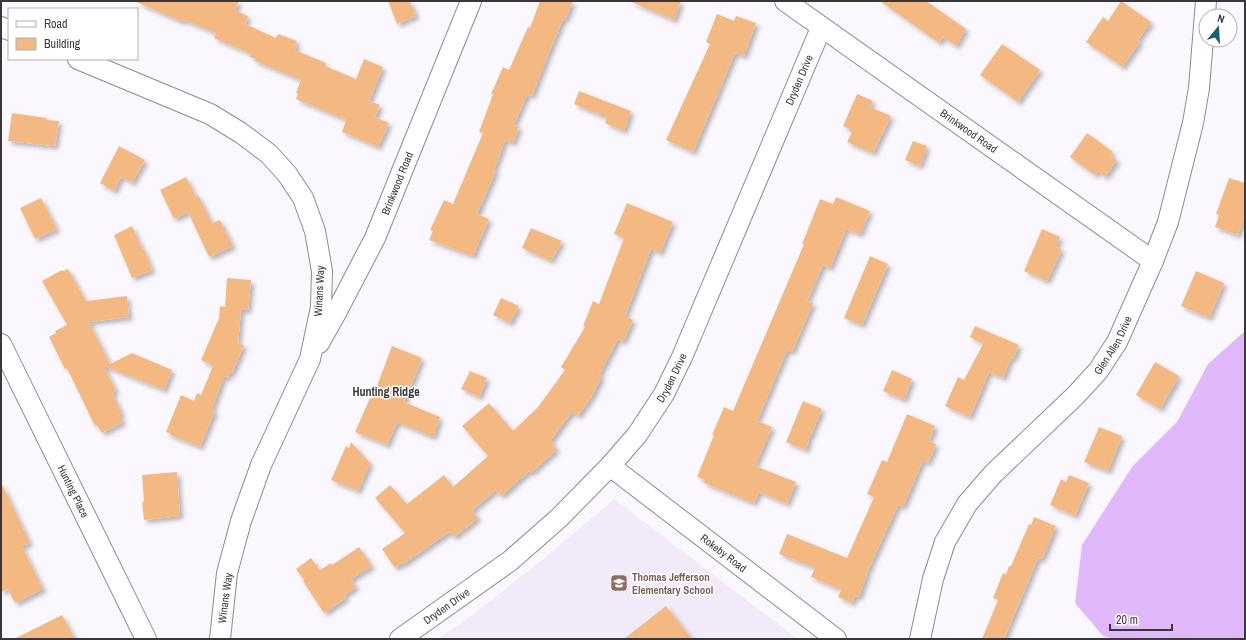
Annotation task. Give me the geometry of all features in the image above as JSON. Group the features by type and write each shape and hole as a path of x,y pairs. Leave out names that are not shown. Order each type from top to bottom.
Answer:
{"street":[{"name":"Brinkwood Road","path":"310,359 375,238 471,1"},
{"name":"Brinkwood Road","path":"785,1 821,28 1153,261"},
{"name":"Glen Allen Drive","path":"920,639 933,579 945,542 967,504 993,474 1076,395 1098,371 1117,342 1153,261 1168,222 1193,123 1199,88 1206,1"},
{"name":"Dryden Drive","path":"400,639 510,561 559,518 610,466 637,435 664,394 682,357 821,28"},
{"name":"Winans Way","path":"80,60 210,114 241,132 268,154 286,174 303,198 315,231 322,271 320,307 310,359 261,465 241,521 227,573 220,639"},
{"name":"Hunting Place","path":"1,344 146,639"},
{"name":"Rokeby Road","path":"610,466 836,639"}],"shaded area":[{"path":"1245,331 1245,639 1115,639 1103,636 1075,603 1082,545 1132,467 1177,422 1208,364"},
{"name":"Thomas Jefferson Elementary School","path":"614,499 798,639 438,639 479,610 547,556"}],"building":[{"path":"134,1 239,1 235,10 248,16 245,24 276,38 278,34 297,41 295,50 326,63 325,66 356,79 364,59 383,67 369,101 380,105 375,117 389,123 378,147 342,132 346,120 296,99 298,94 296,93 301,80 255,61 256,59 250,57 251,54 214,38 216,33 184,20 180,21"},
{"path":"388,1 410,1 416,16 397,24"},
{"path":"540,1 573,1 565,20 563,19 532,96 527,94 514,125 519,127 513,143 505,140 494,170 496,170 477,214 489,219 473,256 429,240 433,231 430,230 444,200 453,204 483,133 479,132 493,94 491,94 503,67 509,70 528,27 530,28"},
{"path":"629,1 681,1 674,20"},
{"path":"880,1 926,1 966,29 956,46 943,37 939,43"},
{"path":"1121,1 1151,22 1138,40 1140,42 1122,67 1086,42 1103,17 1108,21"},
{"path":"717,14 734,21 736,16 756,23 744,56 735,53 693,152 666,140 710,44 706,42"},
{"path":"1002,44 1040,70 1018,102 980,75"},
{"path":"579,91 631,111 624,131 605,123 607,118 574,104"},
{"path":"857,94 873,101 870,107 891,116 873,153 847,142 852,132 849,131 850,129 843,126"},
{"path":"12,113 59,121 55,146 8,141"},
{"path":"1087,133 1113,152 1110,155 1117,160 1105,177 1098,171 1095,175 1070,157"},
{"path":"913,141 927,146 920,166 905,160"},
{"path":"119,146 145,160 132,183 121,177 114,191 100,183"},
{"path":"186,177 196,197 198,195 212,223 220,220 233,246 209,257 188,212 174,219 160,190"},
{"path":"1229,178 1245,183 1245,215 1238,235 1215,227 1219,215 1216,214"},
{"path":"836,197 870,211 860,234 846,229 830,268 823,265 807,301 813,303 792,352 787,350 757,421 772,427 755,466 796,482 787,504 759,492 754,503 704,483 705,480 697,477 724,407 733,411 804,244 802,244 820,199 833,204"},
{"path":"41,198 57,229 35,239 20,208"},
{"path":"627,203 673,222 660,253 651,249 625,316 633,320 623,342 618,339 599,375 602,376 592,396 578,416 572,412 551,440 554,444 552,445 557,449 531,473 529,471 501,496 496,490 472,510 478,518 454,537 449,532 395,568 382,549 405,533 375,498 390,485 407,504 444,475 453,487 488,456 462,426 489,403 513,431 538,407 565,370 561,367 585,327 583,326 593,301 599,304 624,238 614,234"},
{"path":"132,226 143,250 144,249 152,270 132,278 114,235"},
{"path":"531,228 562,241 551,261 522,248"},
{"path":"1042,229 1060,237 1056,247 1062,249 1047,281 1024,271"},
{"path":"870,256 888,264 862,325 844,318"},
{"path":"68,269 86,301 127,296 129,317 89,322 110,364 132,353 172,370 164,390 104,366 116,391 112,393 122,413 119,415 123,422 102,433 97,425 95,426 67,368 65,369 49,337 56,333 55,331 67,325 42,281 62,270"},
{"path":"1196,271 1224,283 1209,318 1181,306"},
{"path":"227,278 251,280 248,310 241,310 238,343 244,345 232,373 230,372 228,378 224,376 212,409 215,410 200,447 166,432 181,395 194,401 197,393 201,395 213,366 201,360 219,318 220,306 225,307"},
{"path":"501,298 519,306 510,323 493,315"},
{"path":"975,326 1019,345 1013,359 1011,358 1003,378 989,372 970,417 945,406 958,377 964,380 983,344 970,337"},
{"path":"392,346 422,358 404,402 440,417 433,437 397,422 387,445 355,432 370,398 372,399"},
{"path":"1155,362 1179,376 1160,409 1136,395"},
{"path":"892,370 912,379 904,400 883,391"},
{"path":"470,371 487,378 479,397 461,389"},
{"path":"803,401 822,409 810,435 806,450 786,442"},
{"path":"907,414 935,426 929,441 936,444 928,463 923,460 903,507 898,505 869,568 859,597 855,596 852,603 838,597 841,590 811,577 815,568 779,554 787,534 847,558 874,497 867,494 882,460 887,462"},
{"path":"1099,427 1122,436 1108,471 1084,462"},
{"path":"351,442 370,463 358,491 331,480 346,446 349,448"},
{"path":"177,472 180,516 144,520 142,475"},
{"path":"1069,475 1089,483 1075,516 1050,505 1061,479 1066,482"},
{"path":"1,482 30,543 22,546 43,589 15,603 8,589 1,592"},
{"path":"1034,517 1056,526 1042,559 1038,558 1004,639 982,639 998,600 993,598 1003,573 1006,574 1009,566 1011,566 1029,524 1031,525"},
{"path":"359,547 372,566 351,579 356,587 344,595 346,598 324,613 296,569 311,558 320,570 331,563 332,565"},
{"path":"666,606 692,639 624,639"},
{"path":"62,615 75,639 14,639"}],"place":[{"name":"Thomas Jefferson Elementary School","path":"619,583"}],"district":[{"name":"Hunting Ridge","path":"386,392"}]}
